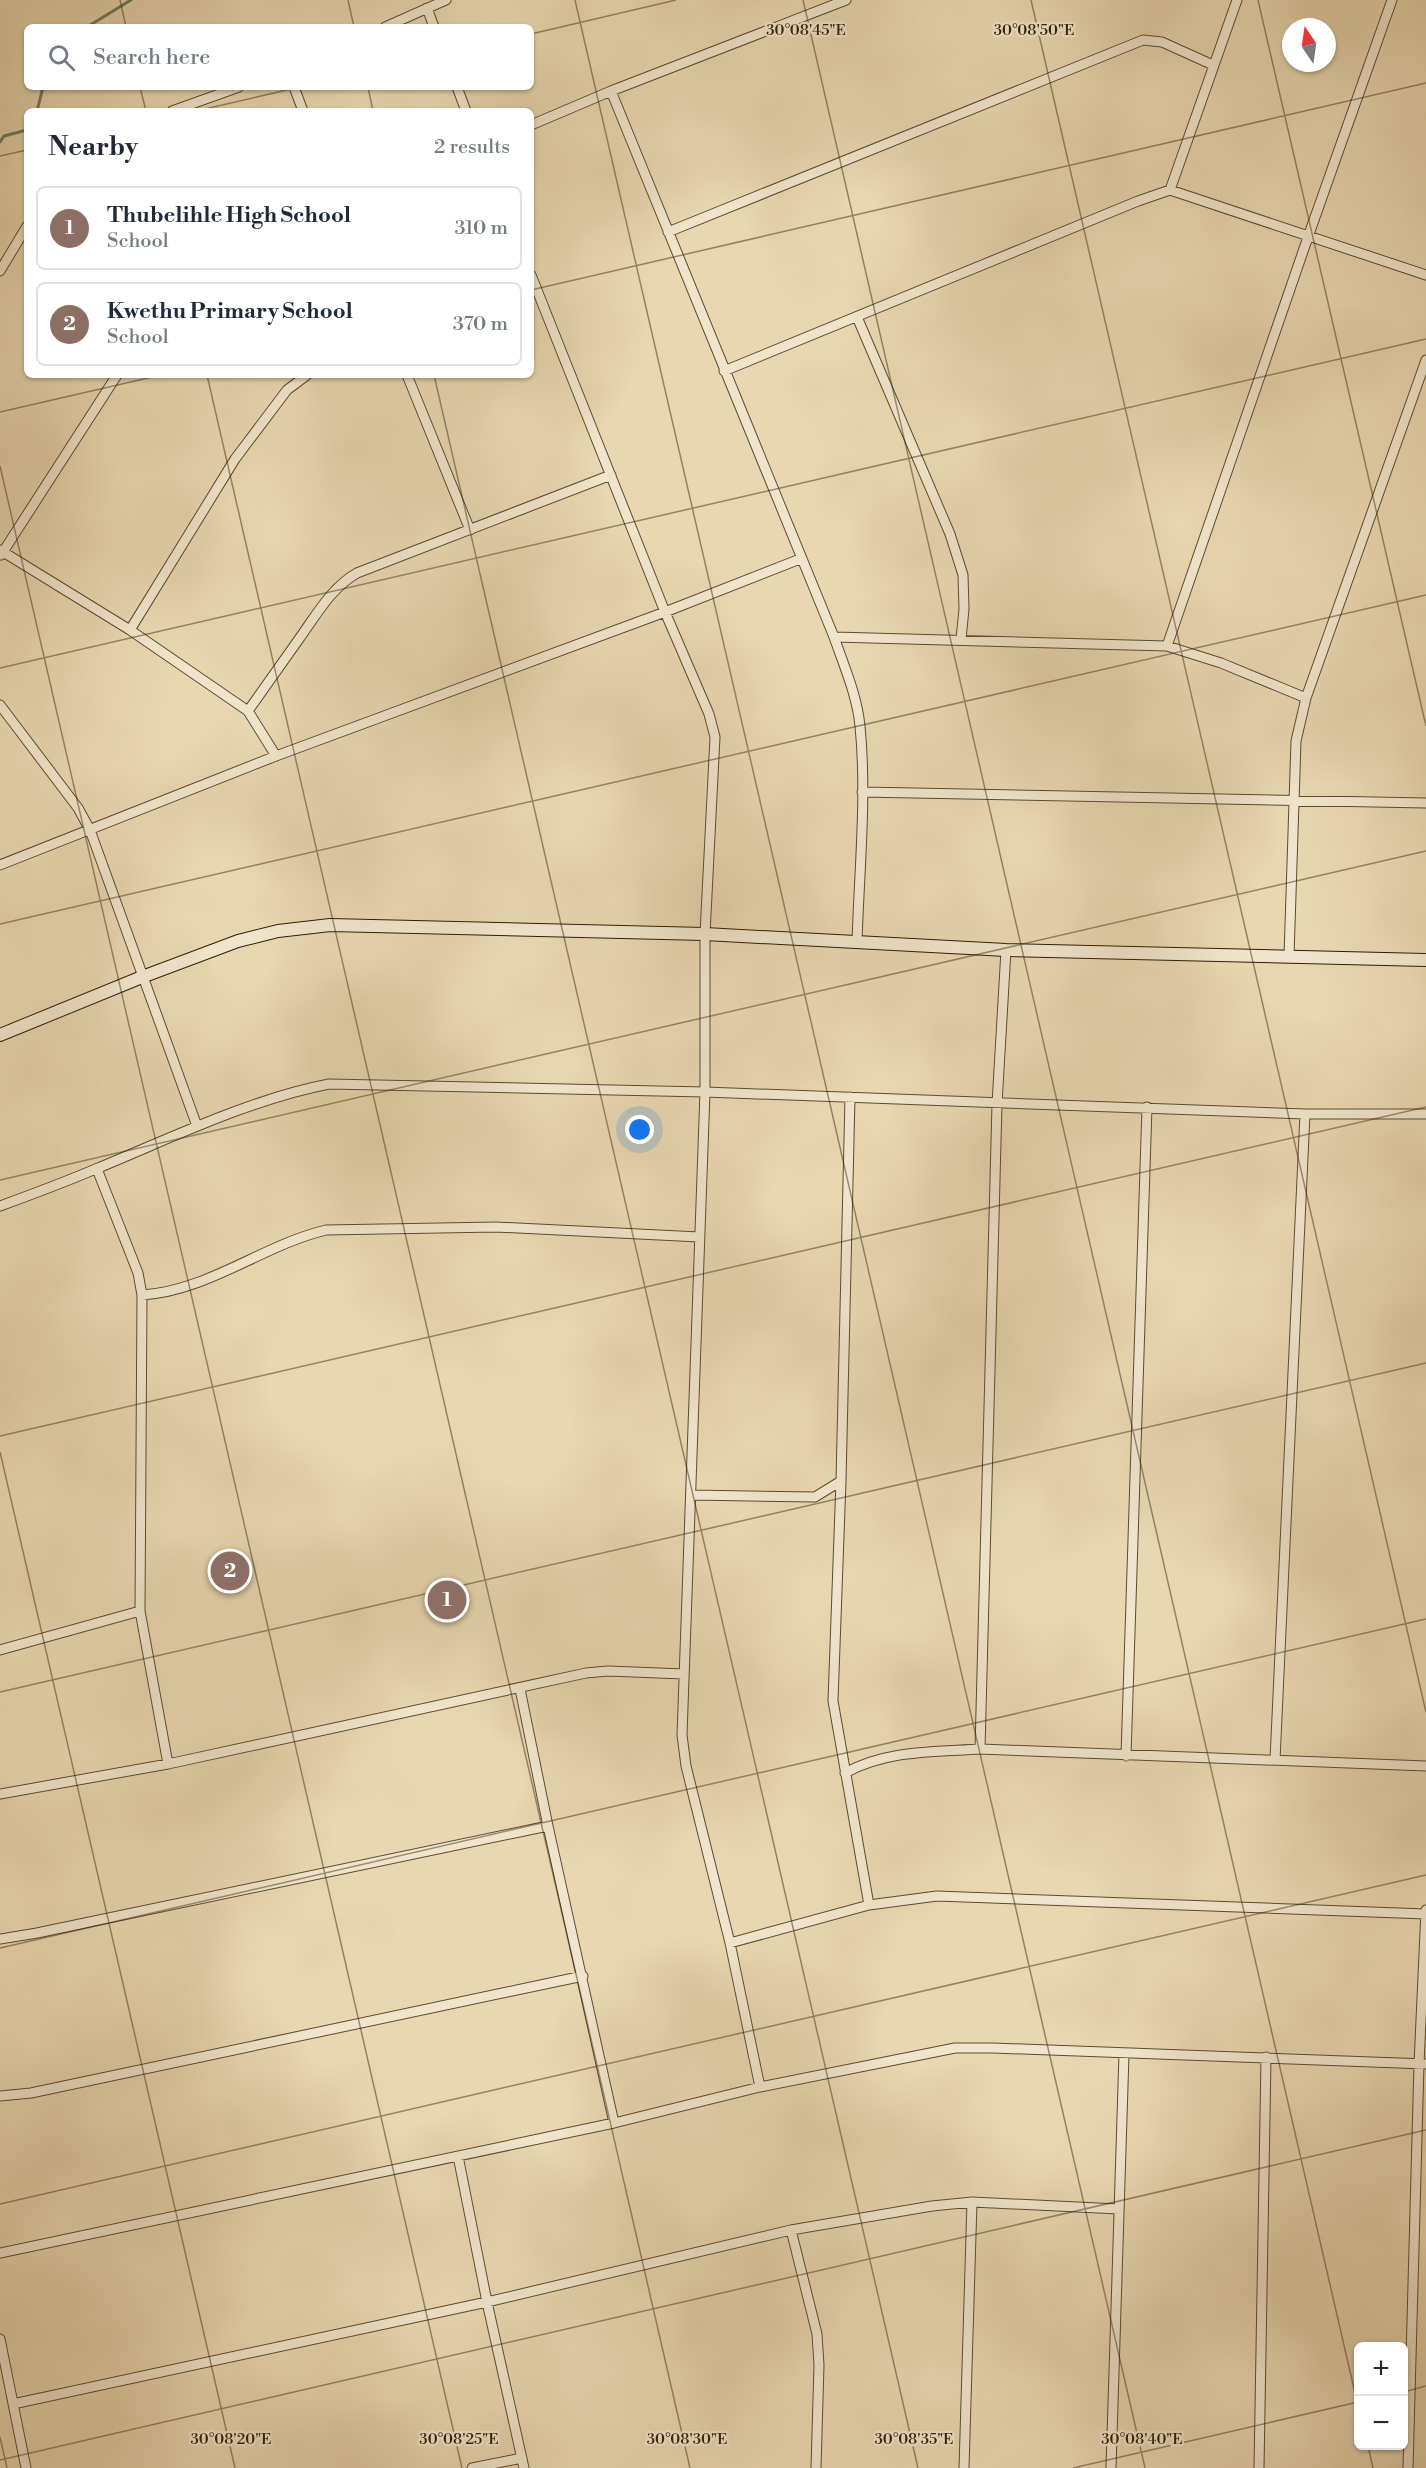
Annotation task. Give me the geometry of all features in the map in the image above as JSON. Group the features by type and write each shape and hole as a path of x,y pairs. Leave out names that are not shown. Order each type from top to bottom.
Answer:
{"street":[{"path":"392,24 446,0"},
{"path":"534,124 610,91 846,0"},
{"path":"1170,190 1236,0"},
{"path":"1167,646 1392,0"},
{"path":"427,8 433,24"},
{"path":"668,232 1143,40 1162,42 1213,65"},
{"path":"180,108 231,90"},
{"path":"295,90 302,108"},
{"path":"458,90 465,108"},
{"path":"610,91 852,687 860,725 862,792 857,943"},
{"path":"724,371 1138,201 1170,190 1426,275"},
{"path":"0,271 24,231"},
{"path":"534,282 665,612 709,714 716,737 705,934 705,1092 682,1735 684,1753 730,1943 760,2087"},
{"path":"857,317 953,544 963,575 964,609 961,639"},
{"path":"1289,956 1296,741 1306,698 1426,360"},
{"path":"115,378 1,553 130,630 248,711 276,756"},
{"path":"130,630 235,459 287,390 303,378"},
{"path":"409,378 470,530"},
{"path":"248,711 321,607 345,580 357,573 611,475"},
{"path":"0,865 276,756 665,612 800,559"},
{"path":"834,638 961,639 1167,646 1221,663 1306,698"},
{"path":"0,705 78,808 90,830 197,1126"},
{"path":"862,792 1426,803"},
{"path":"0,1035 238,941 278,931 317,926 705,934 1006,950 1426,960"},
{"path":"980,1749 997,1104 1006,950"},
{"path":"0,1206 97,1169 197,1126 298,1091 329,1084 705,1092 1305,1114 1426,1114"},
{"path":"850,1097 842,1481 832,1701 869,1905"},
{"path":"1126,1756 1147,1107"},
{"path":"1275,1760 1305,1114"},
{"path":"97,1169 138,1273 142,1295 140,1611 168,1764"},
{"path":"142,1295 163,1294 191,1285 300,1238 326,1230 496,1227 699,1237"},
{"path":"692,1495 815,1497 842,1481"},
{"path":"0,1650 140,1611"},
{"path":"0,1794 168,1764 597,1672 684,1674"},
{"path":"520,1689 614,2123"},
{"path":"845,1773 864,1762 886,1757 980,1749 1426,1766"},
{"path":"0,1939 37,1934 548,1826"},
{"path":"730,1943 869,1905 937,1896 1426,1912 1423,2064 1408,2468"},
{"path":"0,2096 43,2091 583,1976"},
{"path":"0,2253 614,2123 760,2087 955,2048 1423,2064"},
{"path":"1111,2468 1124,2054"},
{"path":"1259,2468 1266,2057"},
{"path":"458,2156 487,2302 524,2468"},
{"path":"13,2404 487,2302 791,2230 932,2206 972,2202 1118,2209"},
{"path":"964,2468 972,2202"},
{"path":"791,2230 817,2334 819,2365 816,2468"},
{"path":"0,2339 26,2468"},
{"path":"472,2468 522,2457"}],"waterway":[{"path":"92,24 131,0"},
{"path":"38,108 42,90"},
{"path":"0,142 4,136 24,131"}],"place":[{"name":"Kwethu Primary School","path":"230,1571"},
{"name":"Thubelihle High School","path":"447,1600"}]}
